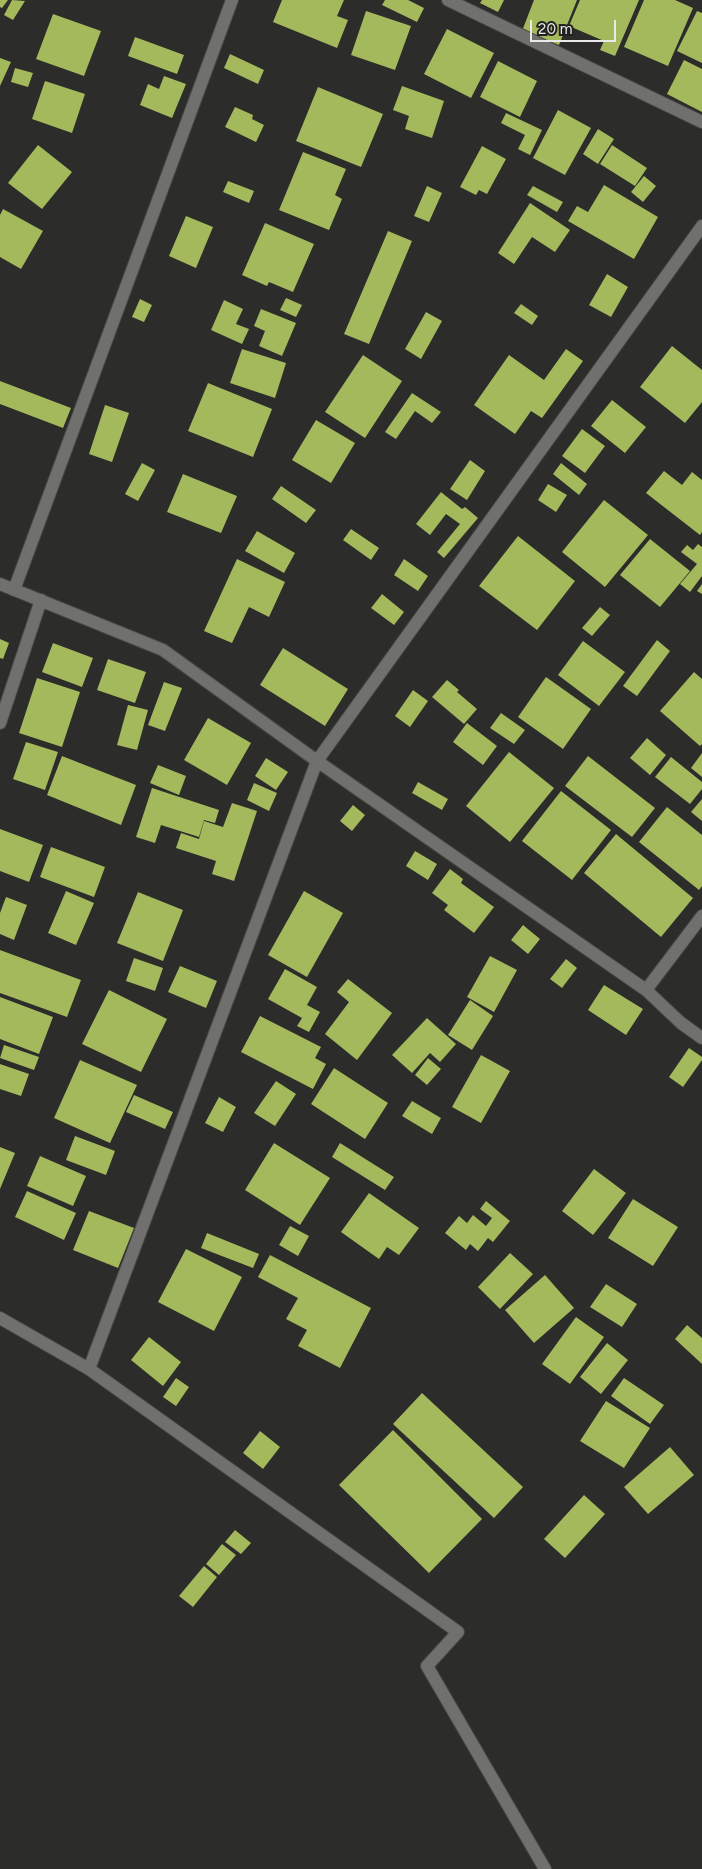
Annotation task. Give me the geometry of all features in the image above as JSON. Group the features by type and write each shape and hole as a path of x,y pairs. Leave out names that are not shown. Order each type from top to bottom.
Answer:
{"street":[{"path":"14,590 232,0"},
{"path":"448,0 702,122"},
{"path":"88,1369 317,761 702,226"},
{"path":"0,584 162,650 317,761 646,990 680,1023 702,1038"},
{"path":"0,723 41,600"},
{"path":"646,990 702,916"},
{"path":"0,1318 88,1369 458,1632 427,1666 545,1869"}],"building":[{"path":"0,0 8,0 2,8 0,7"},
{"path":"12,0 25,1 13,20 4,15"},
{"path":"282,0 344,0 337,16 348,20 337,48 273,22"},
{"path":"385,0 408,0 424,8 417,22 382,5"},
{"path":"482,0 504,0 498,12 480,3"},
{"path":"534,0 577,0 559,45 522,31"},
{"path":"580,0 639,0 615,56 600,50 604,41 569,26"},
{"path":"644,0 675,0 693,8 668,66 624,47"},
{"path":"366,11 411,26 395,70 351,55"},
{"path":"697,11 702,13 702,63 677,51"},
{"path":"53,14 101,31 84,76 36,59"},
{"path":"447,29 494,53 471,98 424,74"},
{"path":"135,37 184,55 177,74 128,56"},
{"path":"230,54 264,70 258,84 224,68"},
{"path":"0,58 11,62 0,86"},
{"path":"684,60 702,69 702,112 667,94"},
{"path":"498,61 537,81 520,117 480,97"},
{"path":"15,68 33,73 28,87 11,82"},
{"path":"164,76 186,84 172,118 140,105 148,84 159,89"},
{"path":"45,81 85,94 72,133 32,119"},
{"path":"402,86 444,101 432,138 405,129 409,116 393,110"},
{"path":"318,87 383,114 361,167 296,141"},
{"path":"235,107 253,115 252,119 264,125 256,142 225,127"},
{"path":"558,110 591,128 565,175 533,158"},
{"path":"506,113 542,130 530,155 518,149 525,135 501,123"},
{"path":"598,129 614,139 598,164 583,154"},
{"path":"38,145 72,172 42,209 8,183"},
{"path":"612,145 647,168 635,186 600,164"},
{"path":"482,146 506,159 487,194 479,190 476,195 460,187"},
{"path":"303,152 346,169 335,195 342,199 329,230 279,210"},
{"path":"644,176 656,186 643,202 631,192"},
{"path":"228,181 254,191 249,203 223,192"},
{"path":"604,185 658,217 634,259 568,221 577,206 588,212"},
{"path":"427,186 442,193 429,222 414,216"},
{"path":"533,186 563,202 557,212 527,195"},
{"path":"530,203 570,230 555,252 532,237 514,264 498,253"},
{"path":"3,209 43,231 21,269 0,257 0,215"},
{"path":"186,216 213,227 196,268 169,256"},
{"path":"265,223 314,244 293,292 269,282 267,286 242,275"},
{"path":"388,231 412,241 369,344 344,334"},
{"path":"607,274 628,287 611,317 589,305"},
{"path":"286,298 302,305 296,317 280,310"},
{"path":"140,299 152,305 144,322 132,317"},
{"path":"224,300 243,309 236,324 249,329 242,344 211,330"},
{"path":"521,304 538,316 532,325 514,313"},
{"path":"261,309 296,323 282,356 259,346 265,331 254,326"},
{"path":"426,312 442,321 421,359 405,349"},
{"path":"672,346 702,370 702,402 685,423 640,387"},
{"path":"242,349 286,363 275,398 230,383"},
{"path":"566,349 583,361 542,418 531,411 515,434 474,405 509,355 544,380"},
{"path":"363,355 402,381 365,438 325,412"},
{"path":"0,381 71,408 63,428 0,404"},
{"path":"208,383 272,409 253,457 188,431"},
{"path":"412,393 441,412 432,423 415,411 396,439 385,432"},
{"path":"612,400 646,427 625,453 591,426"},
{"path":"105,405 129,413 112,462 89,454"},
{"path":"316,420 355,443 331,483 292,460"},
{"path":"582,429 605,446 585,473 562,456"},
{"path":"470,460 485,471 467,500 450,489"},
{"path":"142,463 155,470 138,501 125,494"},
{"path":"561,463 587,484 579,495 553,474"},
{"path":"664,471 682,485 692,472 702,480 702,532 700,535 646,493"},
{"path":"183,474 237,496 221,533 167,512"},
{"path":"548,484 567,495 556,512 538,500"},
{"path":"281,486 316,510 306,523 272,499"},
{"path":"441,492 462,509 465,507 478,518 444,558 437,552 460,524 446,514 430,535 416,524"},
{"path":"604,500 648,535 605,587 562,552"},
{"path":"351,529 379,548 371,560 343,540"},
{"path":"257,531 295,553 284,573 245,551"},
{"path":"518,536 575,581 537,630 479,586"},
{"path":"650,539 690,571 660,607 620,575"},
{"path":"698,544 702,547 702,576 690,592 680,584 697,564 681,552 687,545 693,550"},
{"path":"237,559 285,582 269,617 249,607 232,643 204,631"},
{"path":"404,559 428,576 418,591 394,575"},
{"path":"702,584 702,594 697,591"},
{"path":"382,594 404,612 394,625 371,608"},
{"path":"600,607 610,615 592,636 582,628"},
{"path":"0,639 9,643 3,659 0,658"},
{"path":"657,640 670,651 637,696 623,686"},
{"path":"583,641 625,672 599,706 558,675"},
{"path":"53,643 93,658 82,687 42,672"},
{"path":"283,648 348,689 325,726 260,685"},
{"path":"108,659 146,672 135,703 97,690"},
{"path":"694,672 702,679 702,744 700,746 660,711"},
{"path":"546,677 591,709 563,749 518,717"},
{"path":"37,678 80,692 62,747 19,733"},
{"path":"447,680 459,690 457,692 477,709 464,724 432,697"},
{"path":"164,682 182,688 165,731 148,725"},
{"path":"413,690 428,701 410,727 395,716"},
{"path":"128,705 148,710 137,750 117,745"},
{"path":"501,713 525,730 514,744 490,728"},
{"path":"208,718 251,743 227,785 184,760"},
{"path":"467,723 497,746 483,765 453,742"},
{"path":"647,738 666,755 650,775 630,758"},
{"path":"26,742 58,752 45,790 13,779"},
{"path":"509,752 554,788 510,842 466,806"},
{"path":"702,753 702,777 691,768"},
{"path":"62,756 136,785 121,825 47,795"},
{"path":"588,756 655,808 632,837 565,786"},
{"path":"671,757 702,782 702,789 690,804 655,777"},
{"path":"266,758 288,772 276,790 255,776"},
{"path":"158,765 186,776 179,795 150,783"},
{"path":"418,782 448,799 442,810 412,793"},
{"path":"254,783 277,793 269,811 247,800"},
{"path":"152,788 219,810 215,823 204,820 199,837 161,825 155,843 136,837"},
{"path":"561,791 611,830 572,880 522,841"},
{"path":"702,799 702,821 691,812"},
{"path":"232,803 257,811 234,881 212,874 216,861 176,848 181,833 199,839 204,821 223,827"},
{"path":"353,805 365,815 352,831 340,821"},
{"path":"667,807 702,835 702,886 699,890 639,842"},
{"path":"0,829 43,845 29,882 0,871"},
{"path":"616,834 693,898 661,937 584,873"},
{"path":"51,847 105,867 94,897 40,877"},
{"path":"415,851 437,864 428,880 406,866"},
{"path":"450,869 463,879 461,883 494,907 474,933 444,910 448,905 432,893"},
{"path":"66,891 94,903 76,945 48,933"},
{"path":"304,891 343,913 307,977 268,955"},
{"path":"138,892 183,910 163,961 117,943"},
{"path":"6,897 27,905 14,940 0,934 0,913"},
{"path":"523,925 540,939 528,954 511,940"},
{"path":"0,950 81,980 67,1017 0,993"},
{"path":"490,956 517,970 494,1012 467,997"},
{"path":"134,958 163,968 155,991 126,981"},
{"path":"566,959 577,968 562,988 550,979"},
{"path":"180,966 217,981 206,1008 168,992"},
{"path":"285,969 317,987 307,1005 320,1012 309,1032 297,1026 302,1018 268,999"},
{"path":"348,979 392,1013 357,1060 325,1034 349,1002 337,992"},
{"path":"604,985 643,1009 626,1035 588,1010"},
{"path":"109,990 167,1019 141,1072 82,1044"},
{"path":"0,997 53,1017 39,1054 0,1039"},
{"path":"470,1000 493,1016 472,1050 448,1035"},
{"path":"260,1016 321,1047 315,1058 326,1064 313,1089 241,1052"},
{"path":"427,1018 456,1044 440,1062 430,1053 412,1073 392,1055"},
{"path":"4,1045 39,1057 34,1070 0,1058"},
{"path":"689,1048 702,1057 702,1060 683,1087 669,1077"},
{"path":"481,1055 510,1071 481,1123 452,1107"},
{"path":"428,1058 441,1069 427,1085 415,1075"},
{"path":"80,1060 137,1085 110,1143 54,1118"},
{"path":"0,1064 29,1074 21,1096 0,1089"},
{"path":"334,1068 388,1103 365,1139 311,1104"},
{"path":"276,1081 296,1094 275,1126 254,1113"},
{"path":"134,1095 173,1112 165,1129 126,1112"},
{"path":"219,1097 236,1107 223,1132 205,1123"},
{"path":"412,1101 441,1118 432,1134 402,1116"},
{"path":"75,1136 115,1151 106,1175 66,1160"},
{"path":"274,1143 330,1178 300,1225 245,1190"},
{"path":"340,1143 394,1177 385,1190 332,1157"},
{"path":"0,1147 15,1153 0,1189"},
{"path":"40,1156 86,1176 73,1206 27,1186"},
{"path":"594,1169 626,1193 593,1235 562,1211"},
{"path":"27,1191 76,1213 64,1240 15,1217"},
{"path":"369,1193 419,1228 399,1255 387,1247 379,1259 341,1232"},
{"path":"633,1199 678,1227 653,1266 608,1238"},
{"path":"486,1201 510,1221 493,1242 488,1238 478,1251 470,1244 466,1250 445,1233 459,1216 467,1223 473,1215 486,1226 492,1218 480,1209"},
{"path":"89,1211 134,1228 118,1268 73,1250"},
{"path":"290,1226 309,1236 298,1256 279,1245"},
{"path":"207,1233 259,1254 253,1268 201,1248"},
{"path":"186,1249 242,1277 214,1331 158,1302"},
{"path":"510,1253 533,1274 500,1309 478,1287"},
{"path":"270,1255 371,1308 340,1368 298,1346 307,1330 286,1319 298,1298 258,1277"},
{"path":"545,1275 574,1308 534,1343 505,1310"},
{"path":"606,1284 637,1304 622,1327 590,1307"},
{"path":"576,1317 604,1337 570,1384 542,1364"},
{"path":"687,1325 702,1338 702,1364 675,1339"},
{"path":"149,1337 181,1362 163,1386 131,1360"},
{"path":"607,1343 628,1360 601,1394 580,1377"},
{"path":"176,1378 189,1387 176,1406 163,1397"},
{"path":"624,1378 664,1405 650,1424 611,1396"},
{"path":"422,1393 523,1487 494,1518 393,1424"},
{"path":"606,1401 650,1428 624,1468 580,1441"},
{"path":"393,1430 482,1519 429,1573 339,1485"},
{"path":"260,1431 280,1447 263,1469 243,1453"},
{"path":"670,1447 694,1475 648,1514 624,1487"},
{"path":"584,1495 605,1514 565,1558 544,1539"},
{"path":"235,1530 251,1543 241,1554 225,1542"},
{"path":"222,1544 236,1555 219,1575 206,1564"},
{"path":"204,1566 217,1577 193,1607 179,1596"}]}
